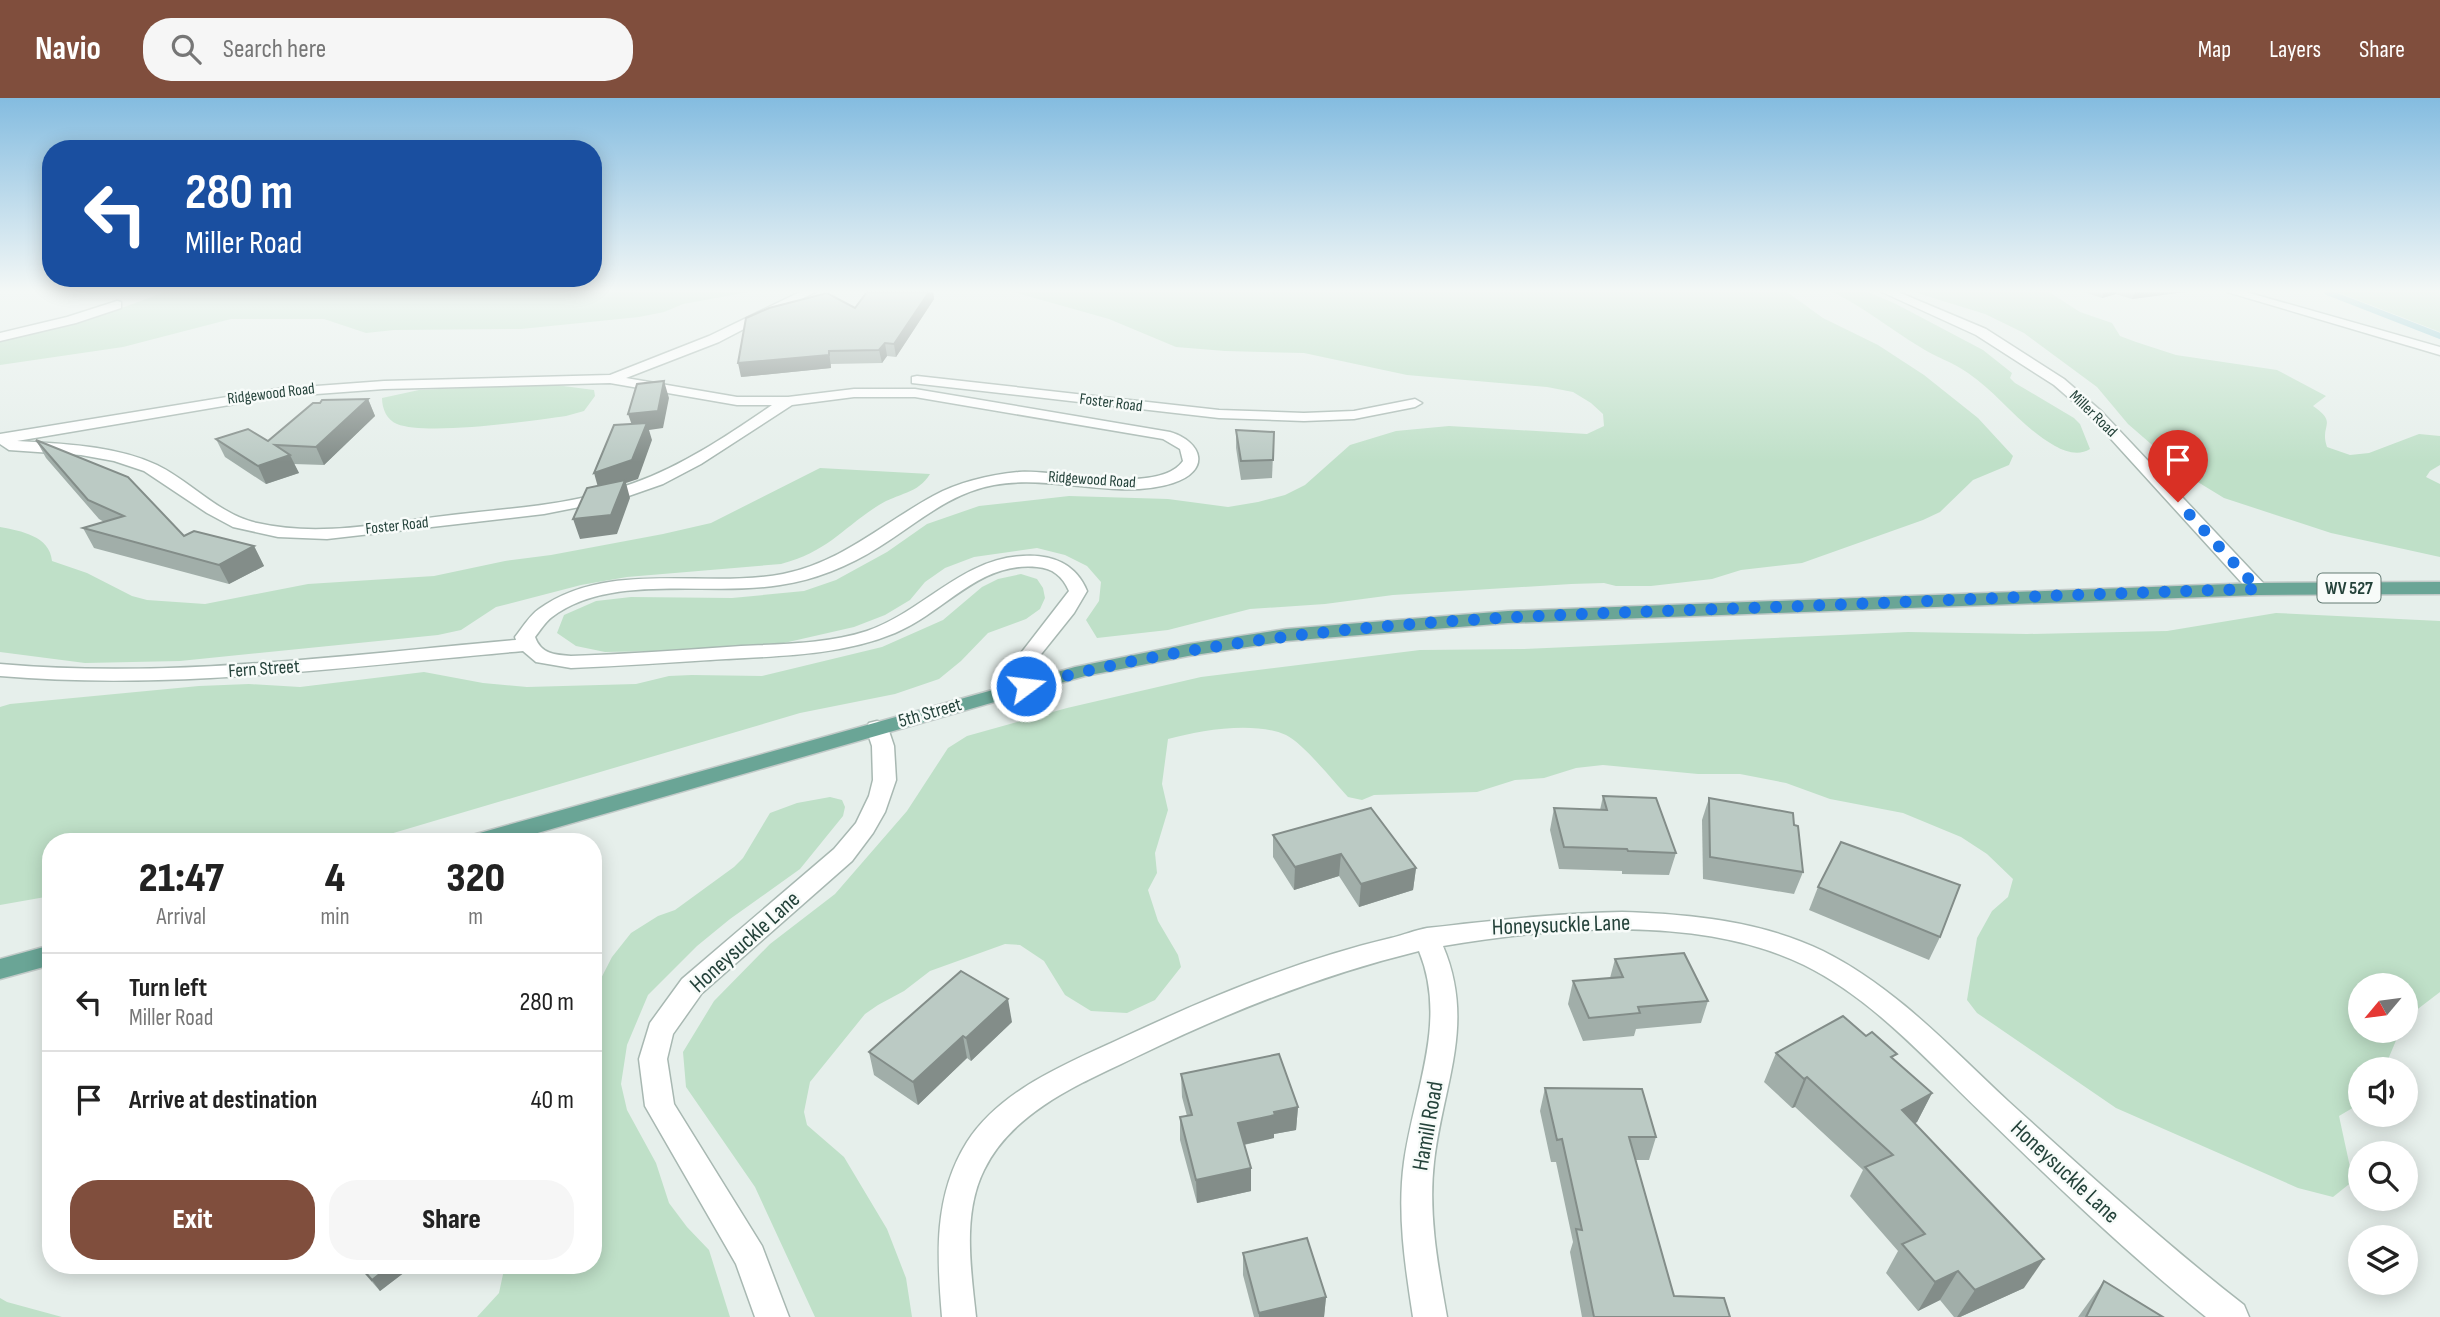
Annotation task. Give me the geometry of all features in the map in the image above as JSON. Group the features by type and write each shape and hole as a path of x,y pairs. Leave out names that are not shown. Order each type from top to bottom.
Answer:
{"main road":[{"name":"5th Street","path":"509,833 1082,671 1199,648 1286,635 1404,624 1606,613 2258,589 2440,588"},
{"path":"0,969 42,958"}],"street":[{"path":"610,379 688,349"},
{"name":"Miller Road","path":"2010,349 2067,388 2096,414 2258,589"},
{"name":"Ridgewood Road","path":"0,439 197,404 290,391 384,385 610,379 715,398 788,401 889,391 959,399 1165,435 1188,447 1193,457 1191,465 1181,474 1150,483 1037,477 969,486 924,507 871,545 806,574 747,583 617,587 584,594 565,601 538,619 525,637 527,645"},
{"name":"Foster Road","path":"809,399 864,383 910,380 1219,414 1354,415 1415,403"},
{"name":"Foster Road","path":"0,445 92,453 124,460 148,468 174,482 226,520 285,533 329,533 560,507 604,498 637,488 696,461 788,401"},
{"path":"527,645 531,652 540,657 571,662 820,646 873,635 900,624 975,572 994,565 1035,560 1065,570 1075,579 1078,591 1068,609 1028,655 1023,674 1026,686"},
{"name":"Fern Street","path":"0,670 100,675 202,673 527,645"},
{"name":"Honeysuckle Lane","path":"772,1317 750,1256 660,1106 653,1059 660,1031 692,986 844,855 862,834 875,811 886,773 884,742 877,728"},
{"name":"Honeysuckle Lane","path":"959,1317 953,1255 956,1216 963,1181 985,1142 1014,1113 1042,1092 1217,1005 1320,967 1427,938 1528,923 1647,922 1734,932 1812,958 1847,978 1902,1020 2131,1234 2232,1317"},
{"name":"Hamill Road","path":"1427,938 1440,962 1446,991 1446,1025 1419,1163 1416,1216 1430,1317"}],"green space":[{"path":"0,349 110,349 0,365"},
{"path":"1199,349 1884,349 1924,375 1978,418 2013,456 2009,465 1973,480 1940,512 1923,520 1802,563 1741,570 1712,579 1651,586 1571,584 1393,595 1325,604 1250,609 1168,630 1097,638 1086,620 1099,601 1101,582 1087,566 1065,555 1037,548 974,557 945,568 925,582 910,600 885,615 854,627 784,643 710,650 605,652 576,646 557,633 564,615 596,601 631,597 732,598 804,591 836,580 887,552 927,524 979,506 1069,496 1168,499 1228,507 1285,495 1305,485 1350,445 1396,431 1449,426 1587,434 1604,426 1603,414 1573,392 1547,387 1407,375 1304,353"},
{"path":"1923,349 1983,350 2012,373 2010,378 2015,383 2074,418 2080,424 2090,449 2072,452 2055,446 2031,430 1968,373"},
{"path":"2045,349 2157,349 2176,355 2277,370 2326,396 2313,406 2327,421 2327,447 2350,455 2369,453 2419,434 2440,436 2440,465 2426,477 2440,484 2440,557 2331,533 2224,498 2188,476 2128,424 2097,387"},
{"path":"548,384 594,390 595,396 584,411 566,416 505,424 431,429 393,422 384,410 382,402 382,398 419,390"},
{"path":"820,468 930,474 920,486 879,505 834,539 797,559 781,564 627,577 581,585 496,607 461,630 438,635 180,661 85,663 0,652 0,527 33,536 46,546 52,561 87,573 132,596 147,600 205,604 308,584 434,576 663,534 711,523"},
{"path":"1021,574 1037,579 1045,598 1040,609 1026,619 988,633 939,679 895,694 800,713 393,833 42,833 42,898 0,905 0,707 199,686 249,684 300,687 424,672 483,683 527,687 636,684 669,676 762,676 882,647 943,620 982,587 998,579"},
{"path":"2276,613 2440,621 2440,992 2418,1009 2418,973 2348,973 2348,1043 2395,1043 2389,1057 2348,1057 2348,1111 2339,1116 2348,1158 2348,1185 2333,1197 2298,1188 2116,1108 1977,1013 1967,1000 1977,938 1992,911 2008,897 2013,879 1987,854 1961,837 1903,813 1830,799 1786,783 1740,774 1698,774 1603,765 1576,768 1544,778 1515,780 1477,792 1374,795 1362,800 1348,797 1293,739 1259,728 1227,728 1168,739 1162,784 1168,810 1155,853 1157,873 1148,890 1158,921 1178,955 1181,967 1155,1000 1127,1013 1091,1011 1065,995 1044,961 1020,945 1005,944 930,971 904,991 865,1014 810,1082 804,1112 807,1125 844,1157 887,1229 906,1278 912,1317 815,1317 755,1187 686,1087 683,1052 714,1001 770,944 835,894 907,811 948,748 967,736 1067,708 1201,677 1420,650 1524,649 1908,632 2027,634 2167,631"},
{"path":"830,797 842,800 845,807 843,816 800,869 697,946 648,995 627,1045 621,1084 627,1110 656,1163 669,1203 709,1250 730,1317 477,1317 499,1293 503,1274 602,1274 602,976 612,957 631,933 658,916 675,910 734,867 743,858 770,813 797,803"},
{"path":"0,1298 7,1302 62,1317 0,1317"}],"building":[{"path":"741,349 880,349 829,351 829,355 738,363"},
{"path":"664,381 658,411 628,414 637,384"},
{"path":"368,399 316,447 275,445 290,455 258,466 216,439 248,429 268,441 313,403 320,403 322,400"},
{"path":"647,423 632,460 594,473 614,425"},
{"path":"1236,430 1274,432 1273,460 1241,461"},
{"path":"36,440 128,477 184,536 194,531 254,546 219,565 83,528 124,516 88,500"},
{"path":"625,480 611,515 573,519 587,488"},
{"path":"1603,796 1656,798 1676,853 1564,847 1554,808 1607,810"},
{"path":"1709,798 1793,813 1794,825 1798,826 1803,872 1710,857"},
{"path":"1371,808 1416,868 1361,884 1341,854 1295,867 1273,835"},
{"path":"1841,842 1960,885 1940,937 1818,887"},
{"path":"1684,953 1708,1001 1638,1007 1640,1013 1589,1018 1573,981 1623,977 1615,959"},
{"path":"961,971 1008,999 913,1082 869,1052"},
{"path":"1843,1016 1866,1036 1872,1032 1897,1054 1891,1057 1932,1093 1902,1110 2044,1259 1975,1290 1958,1271 1935,1282 1902,1244 1925,1234 1865,1167 1893,1155 1807,1077 1804,1079 1776,1053"},
{"path":"1279,1054 1298,1107 1238,1123 1251,1168 1196,1180 1180,1117 1192,1115 1181,1074"},
{"path":"1545,1088 1642,1089 1656,1137 1629,1137 1674,1296 1724,1298 1730,1317 1594,1317 1576,1229 1582,1230 1562,1139 1557,1140"},
{"path":"1307,1238 1326,1297 1259,1313 1243,1253"},
{"path":"367,1274 380,1274 372,1280"},
{"path":"2104,1281 2163,1317 2086,1317"}],"route":[{"path":"1026,686 1082,671 1188,650 1286,635 1454,620 2258,589 2178,502"}]}
